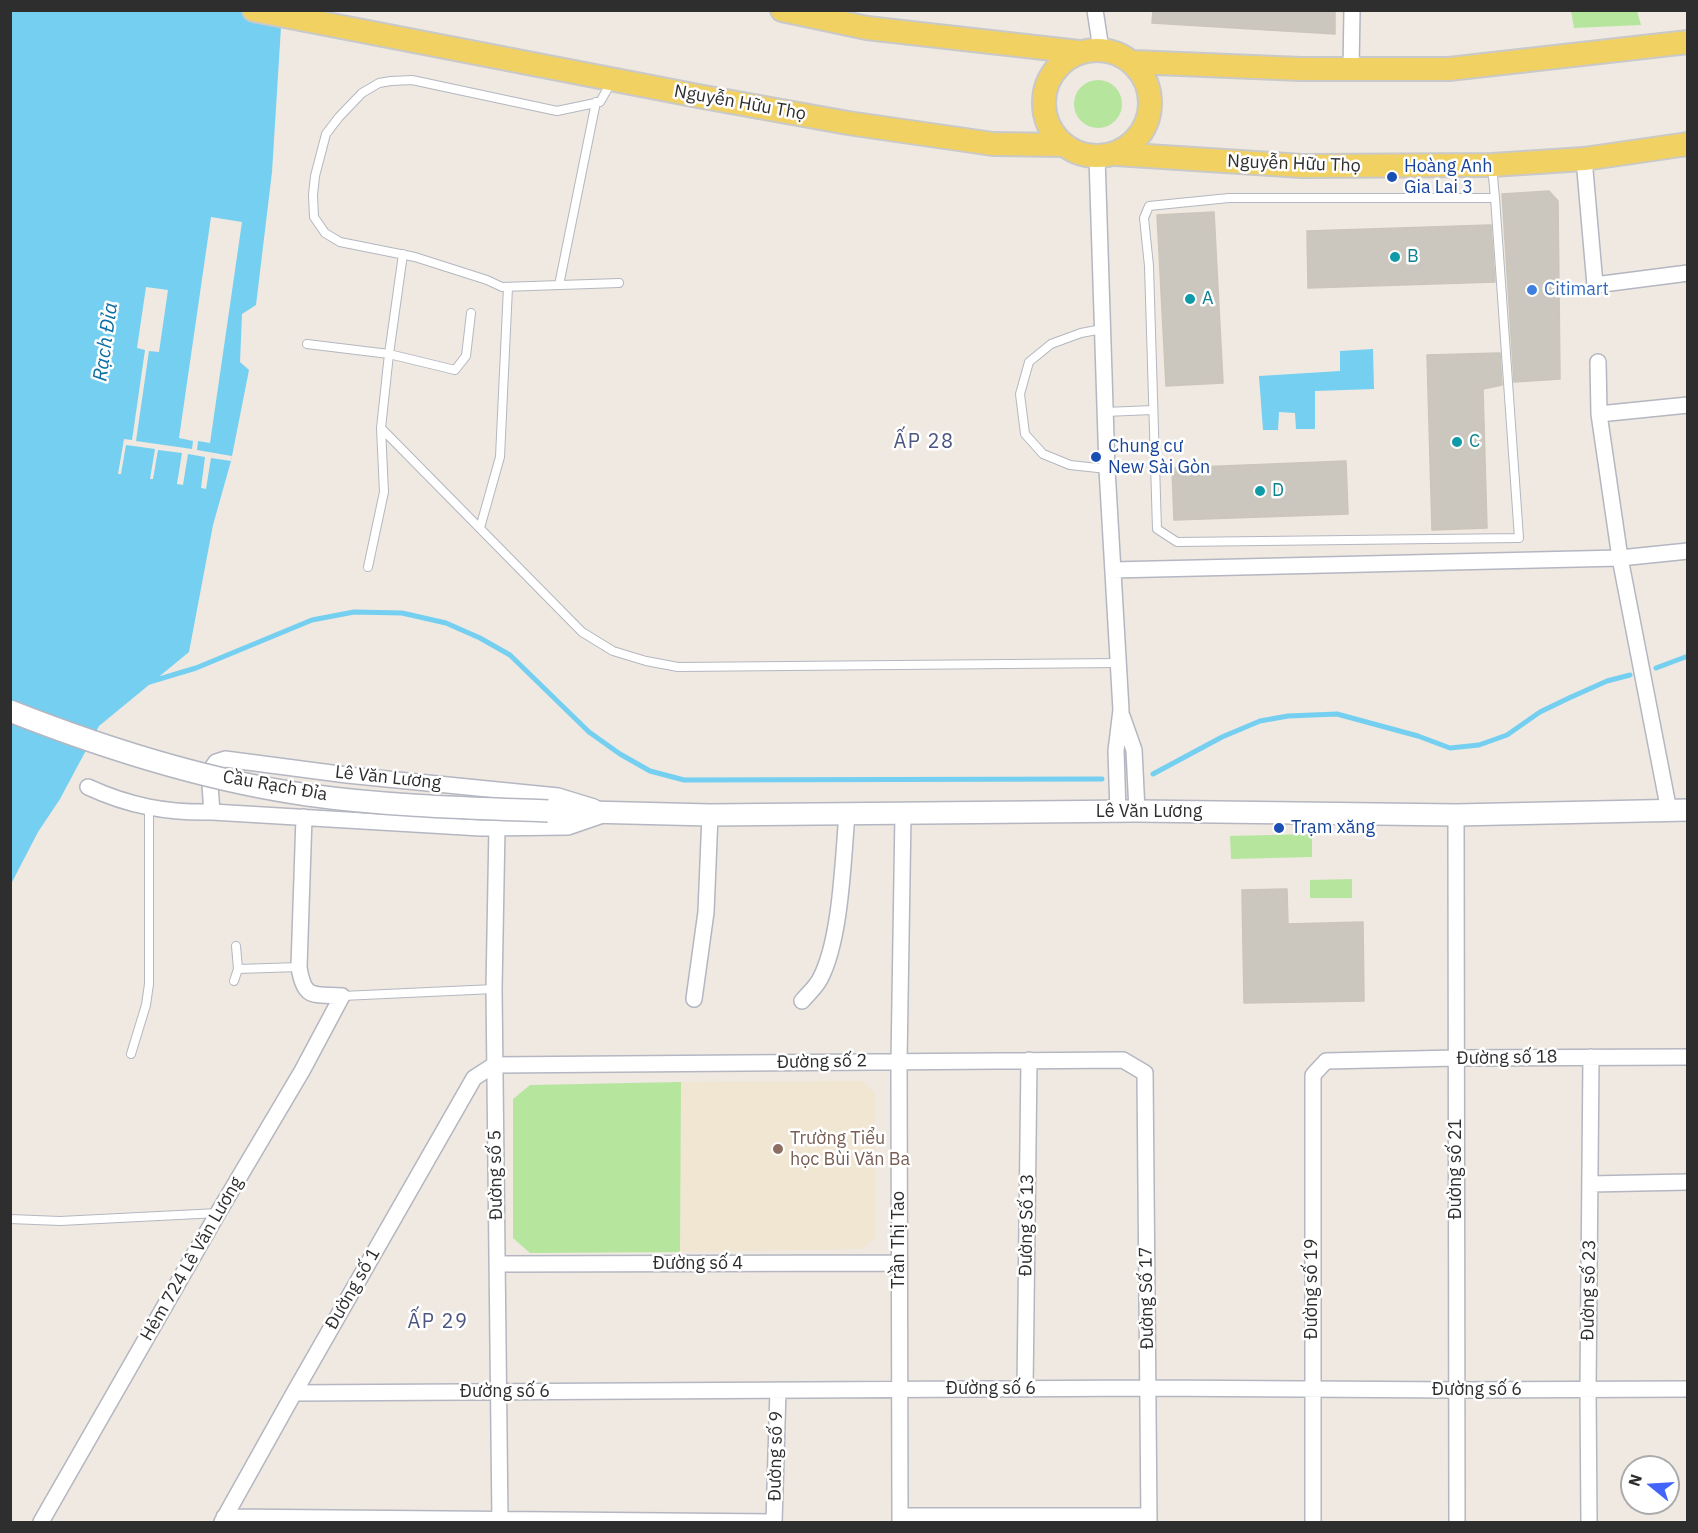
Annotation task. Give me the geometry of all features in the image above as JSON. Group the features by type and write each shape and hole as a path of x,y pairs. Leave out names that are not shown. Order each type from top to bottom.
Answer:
{"main road":[{"name":"Nguyễn Hữu Thọ","path":"254,10 848,123 993,144 1064,145"},
{"path":"782,10 867,28 1118,53 1132,62 1144,76 1150,94 1150,113 1144,130 1132,144 1106,155 1076,153 1064,145 1053,133 1046,119 1044,102 1046,87 1053,72 1065,60 1090,51"},
{"path":"1132,62 1301,69 1449,69 1688,42"},
{"name":"Nguyễn Hữu Thọ","path":"1106,155 1302,166 1492,165 1584,159 1688,144"},
{"name":"Cầu Rạch Đỉa","path":"10,711 144,757 220,777 308,795 415,806 549,811"},
{"name":"Lê Văn Lương","path":"549,811 710,815 1127,811 1456,815 1678,810"}],"street":[{"path":"1090,51 1095,10"},
{"path":"1351,69 1352,10"},
{"path":"1106,155 1102,329 1120,710 1116,751 1127,811"},
{"path":"1584,159 1595,285 1688,273"},
{"path":"1598,363 1599,414 1620,558 1678,810"},
{"path":"1599,414 1688,405"},
{"path":"1113,570 1620,558 1688,551"},
{"path":"1120,710 1134,750 1127,811"},
{"name":"Lê Văn Lương","path":"212,812 208,772 216,762 225,759 368,778 558,796 611,812"},
{"name":"Lê Văn Lương","path":"88,787 118,800 182,813 212,812 304,817 457,828 567,827 611,812"},
{"path":"802,1001 820,980 832,941 839,898 847,814"},
{"name":"Trần Thị Tao","path":"900,1520 899,1062 903,814"},
{"path":"694,999 706,912 710,815"},
{"name":"Đường số 21","path":"1456,815 1457,1522"},
{"path":"304,817 299,967 302,981 306,990 311,994 342,996"},
{"name":"Đường số 5","path":"497,827 494,1065 500,1521"},
{"name":"Hẻm 724 Lê Văn Lương","path":"41,1522 302,1071 342,996"},
{"name":"Đường số 23","path":"1589,1522 1591,1057"},
{"name":"Đường số 18","path":"1326,1061 1688,1057"},
{"name":"Đường Số 13","path":"1025,1389 1029,1060"},
{"name":"Đường số 2","path":"494,1065 1123,1060 1145,1074"},
{"name":"Đường số 19","path":"1313,1522 1313,1075 1326,1061"},
{"name":"Đường số 1","path":"223,1520 474,1078 494,1065"},
{"name":"Đường Số 17","path":"1145,1074 1149,1519"},
{"path":"1590,1184 1688,1182"},
{"name":"Đường số 4","path":"497,1264 899,1263"},
{"name":"Đường số 6","path":"294,1393 1148,1388 1688,1389"},
{"name":"Đường số 9","path":"774,1522 778,1390"},
{"path":"900,1520 1149,1519"},
{"path":"223,1520 774,1522"}],"lane":[{"path":"613,79 600,102 557,111 412,80 379,83 362,93 339,117 327,134 315,176 313,195 314,217 325,233 340,242 403,255 502,287 620,283"},
{"path":"559,285 596,102"},
{"path":"1492,165 1495,198 1519,538 1177,542 1157,529 1149,266 1144,218 1149,206 1229,198 1495,198"},
{"path":"368,567 384,492 381,428 403,255"},
{"path":"480,528 500,457 508,287"},
{"path":"306,344 390,354 455,370 466,356 471,313"},
{"path":"1102,329 1081,333 1051,344 1029,362 1020,394 1024,434 1043,454 1070,465 1107,469"},
{"path":"1105,412 1153,410"},
{"path":"381,428 582,632 613,651 646,661 678,667 1118,663"},
{"path":"131,1054 146,1005 148,984 149,808"},
{"path":"234,981 238,969 236,946"},
{"path":"238,969 299,967"},
{"path":"342,996 494,989"},
{"path":"10,1219 60,1221 218,1213"}],"shaded area":[{"name":"Trường Tiểu học Bùi Văn Ba","path":"863,1081 875,1093 875,1238 863,1249 680,1252 681,1082"}],"green space":[{"path":"1571,11 1637,11 1641,25 1574,28"},
{"path":"1093,80 1103,80 1115,87 1122,99 1122,109 1115,121 1103,128 1093,128 1078,117 1074,109 1074,99 1085,84"},
{"path":"1312,834 1312,857 1231,859 1230,836"},
{"path":"1352,879 1352,898 1310,898 1310,880"},
{"path":"681,1082 680,1252 530,1253 513,1238 513,1099 530,1085"}],"water":[{"name":"Rạch Đỉa","path":"11,11 282,11 272,172 256,305 242,314 240,362 249,370 231,461 213,525 189,652 99,726 11,884"},
{"path":"1373,349 1374,389 1315,391 1315,429 1296,429 1295,413 1279,412 1278,430 1263,430 1259,376 1340,371 1340,351"}],"pier":[{"path":"211,217 242,222 210,443 198,441 197,450 232,456 231,461 211,458 206,489 201,488 205,457 188,454 183,485 177,484 182,453 158,450 153,479 150,479 155,449 126,445 121,474 118,474 124,439 132,440 145,350 137,348 146,287 168,290 159,352 149,351 136,441 192,449 193,441 179,438"}],"building":[{"path":"1153,10 1335,10 1335,34 1152,23"},
{"name":"Citimart","path":"1549,191 1558,201 1560,379 1514,382 1502,194"},
{"name":"A","path":"1214,212 1223,383 1166,386 1157,215"},
{"name":"B","path":"1491,225 1495,282 1308,288 1307,231"},
{"name":"C","path":"1500,353 1502,385 1483,389 1487,528 1432,530 1427,355"},
{"name":"D","path":"1346,461 1348,514 1174,520 1172,468"},
{"path":"1287,889 1288,924 1363,922 1364,1001 1244,1003 1242,890"}],"waterway":[{"path":"146,683 196,668 312,620 354,612 402,613 446,623 510,655 589,732 620,754 650,771 684,780 1102,779"},
{"path":"1656,668 1688,656"},
{"path":"1153,774 1222,737 1260,721 1288,716 1337,714 1418,736 1450,748 1479,745 1507,735 1540,712 1569,698 1607,681 1630,675"}],"place":[{"name":"Hoàng Anh Gia Lai 3","path":"1392,177"},
{"name":"B","path":"1395,257"},
{"name":"Citimart","path":"1532,290"},
{"name":"A","path":"1190,299"},
{"name":"C","path":"1457,442"},
{"name":"Chung cư New Sài Gòn","path":"1096,457"},
{"name":"D","path":"1260,491"},
{"name":"Trạm xăng","path":"1279,828"},
{"name":"Trường Tiểu học Bùi Văn Ba","path":"778,1149"}],"district":[{"name":"ẤP 28","path":"924,442"},
{"name":"ẤP 29","path":"438,1322"}]}
